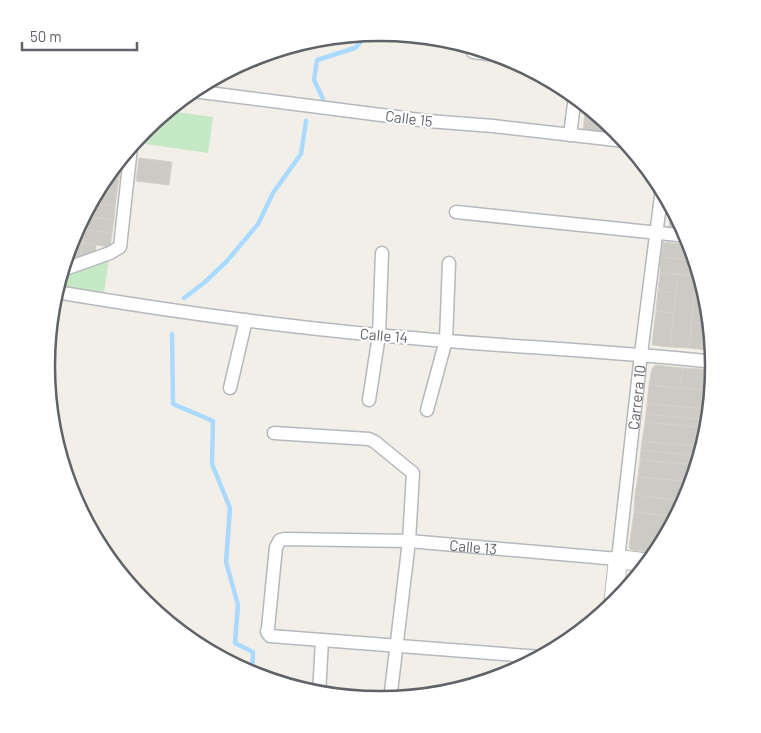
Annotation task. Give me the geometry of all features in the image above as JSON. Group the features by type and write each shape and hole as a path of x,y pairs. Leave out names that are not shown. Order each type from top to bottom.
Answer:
{"main road":[{"name":"Calle 13","path":"618,559 641,562"},
{"name":"Carrera 10","path":"615,591 618,559"}],"street":[{"name":"Calle 15","path":"213,88 428,121 613,140"},
{"path":"570,135 574,105"},
{"path":"71,267 110,253 120,247 130,160"},
{"name":"Carrera 10","path":"618,559 660,201"},
{"path":"456,212 678,235"},
{"path":"369,400 379,335 382,253"},
{"path":"427,410 446,340 449,263"},
{"name":"Calle 14","path":"63,293 148,308 379,335 641,354 706,361"},
{"path":"230,388 246,320"},
{"path":"274,433 369,439 413,473 409,541 391,692"},
{"name":"Calle 13","path":"322,640 270,636 267,632 276,547 280,540 285,538 297,540 409,541 618,559"},
{"path":"319,686 322,640 528,656"}],"green space":[{"path":"178,112 213,117 208,153 146,144"},
{"path":"109,259 104,292 65,287 69,272"}],"building":[{"path":"585,114 606,133 583,131"},
{"path":"139,158 172,162 169,185 136,181"},
{"path":"116,178 119,178 117,192 107,191"},
{"path":"107,191 117,192 115,206 99,204"},
{"path":"99,204 115,206 114,220 92,217"},
{"path":"92,217 114,220 112,233 86,230"},
{"path":"670,219 675,229 669,228"},
{"path":"86,230 112,233 110,247 83,243"},
{"path":"663,242 682,244 687,260 661,257"},
{"path":"80,243 83,243 81,257 75,257"},
{"path":"83,243 96,245 95,254 81,257"},
{"path":"661,257 687,260 693,276 660,273"},
{"path":"660,273 678,274 676,293 658,291"},
{"path":"678,274 693,276 695,283 689,348 670,347"},
{"path":"695,283 700,303 705,350 689,348"},
{"path":"658,291 676,293 674,313 656,311"},
{"path":"656,311 674,313 670,347 652,345"},
{"path":"655,365 683,368 680,388 649,385 652,369"},
{"path":"683,368 706,369 705,390 680,388"},
{"path":"649,385 705,390 703,408 647,404"},
{"path":"647,404 703,408 702,419 646,414"},
{"path":"646,414 702,419 700,427 645,422"},
{"path":"645,422 700,427 696,446 642,441"},
{"path":"642,441 696,446 694,455 641,450"},
{"path":"641,450 694,455 690,464 640,460"},
{"path":"640,460 690,464 684,481 638,477"},
{"path":"638,477 684,481 677,500 635,495"},
{"path":"635,495 677,500 669,516 634,512"},
{"path":"634,512 669,516 648,552 629,548"}],"waterway":[{"path":"323,99 314,80 317,60 355,48 361,42"},
{"path":"184,298 205,282 227,261 258,224 273,193 301,154 306,121"},
{"path":"172,334 173,404 213,421 212,464 230,508 226,562 238,605 235,643 253,652 252,665"}]}
